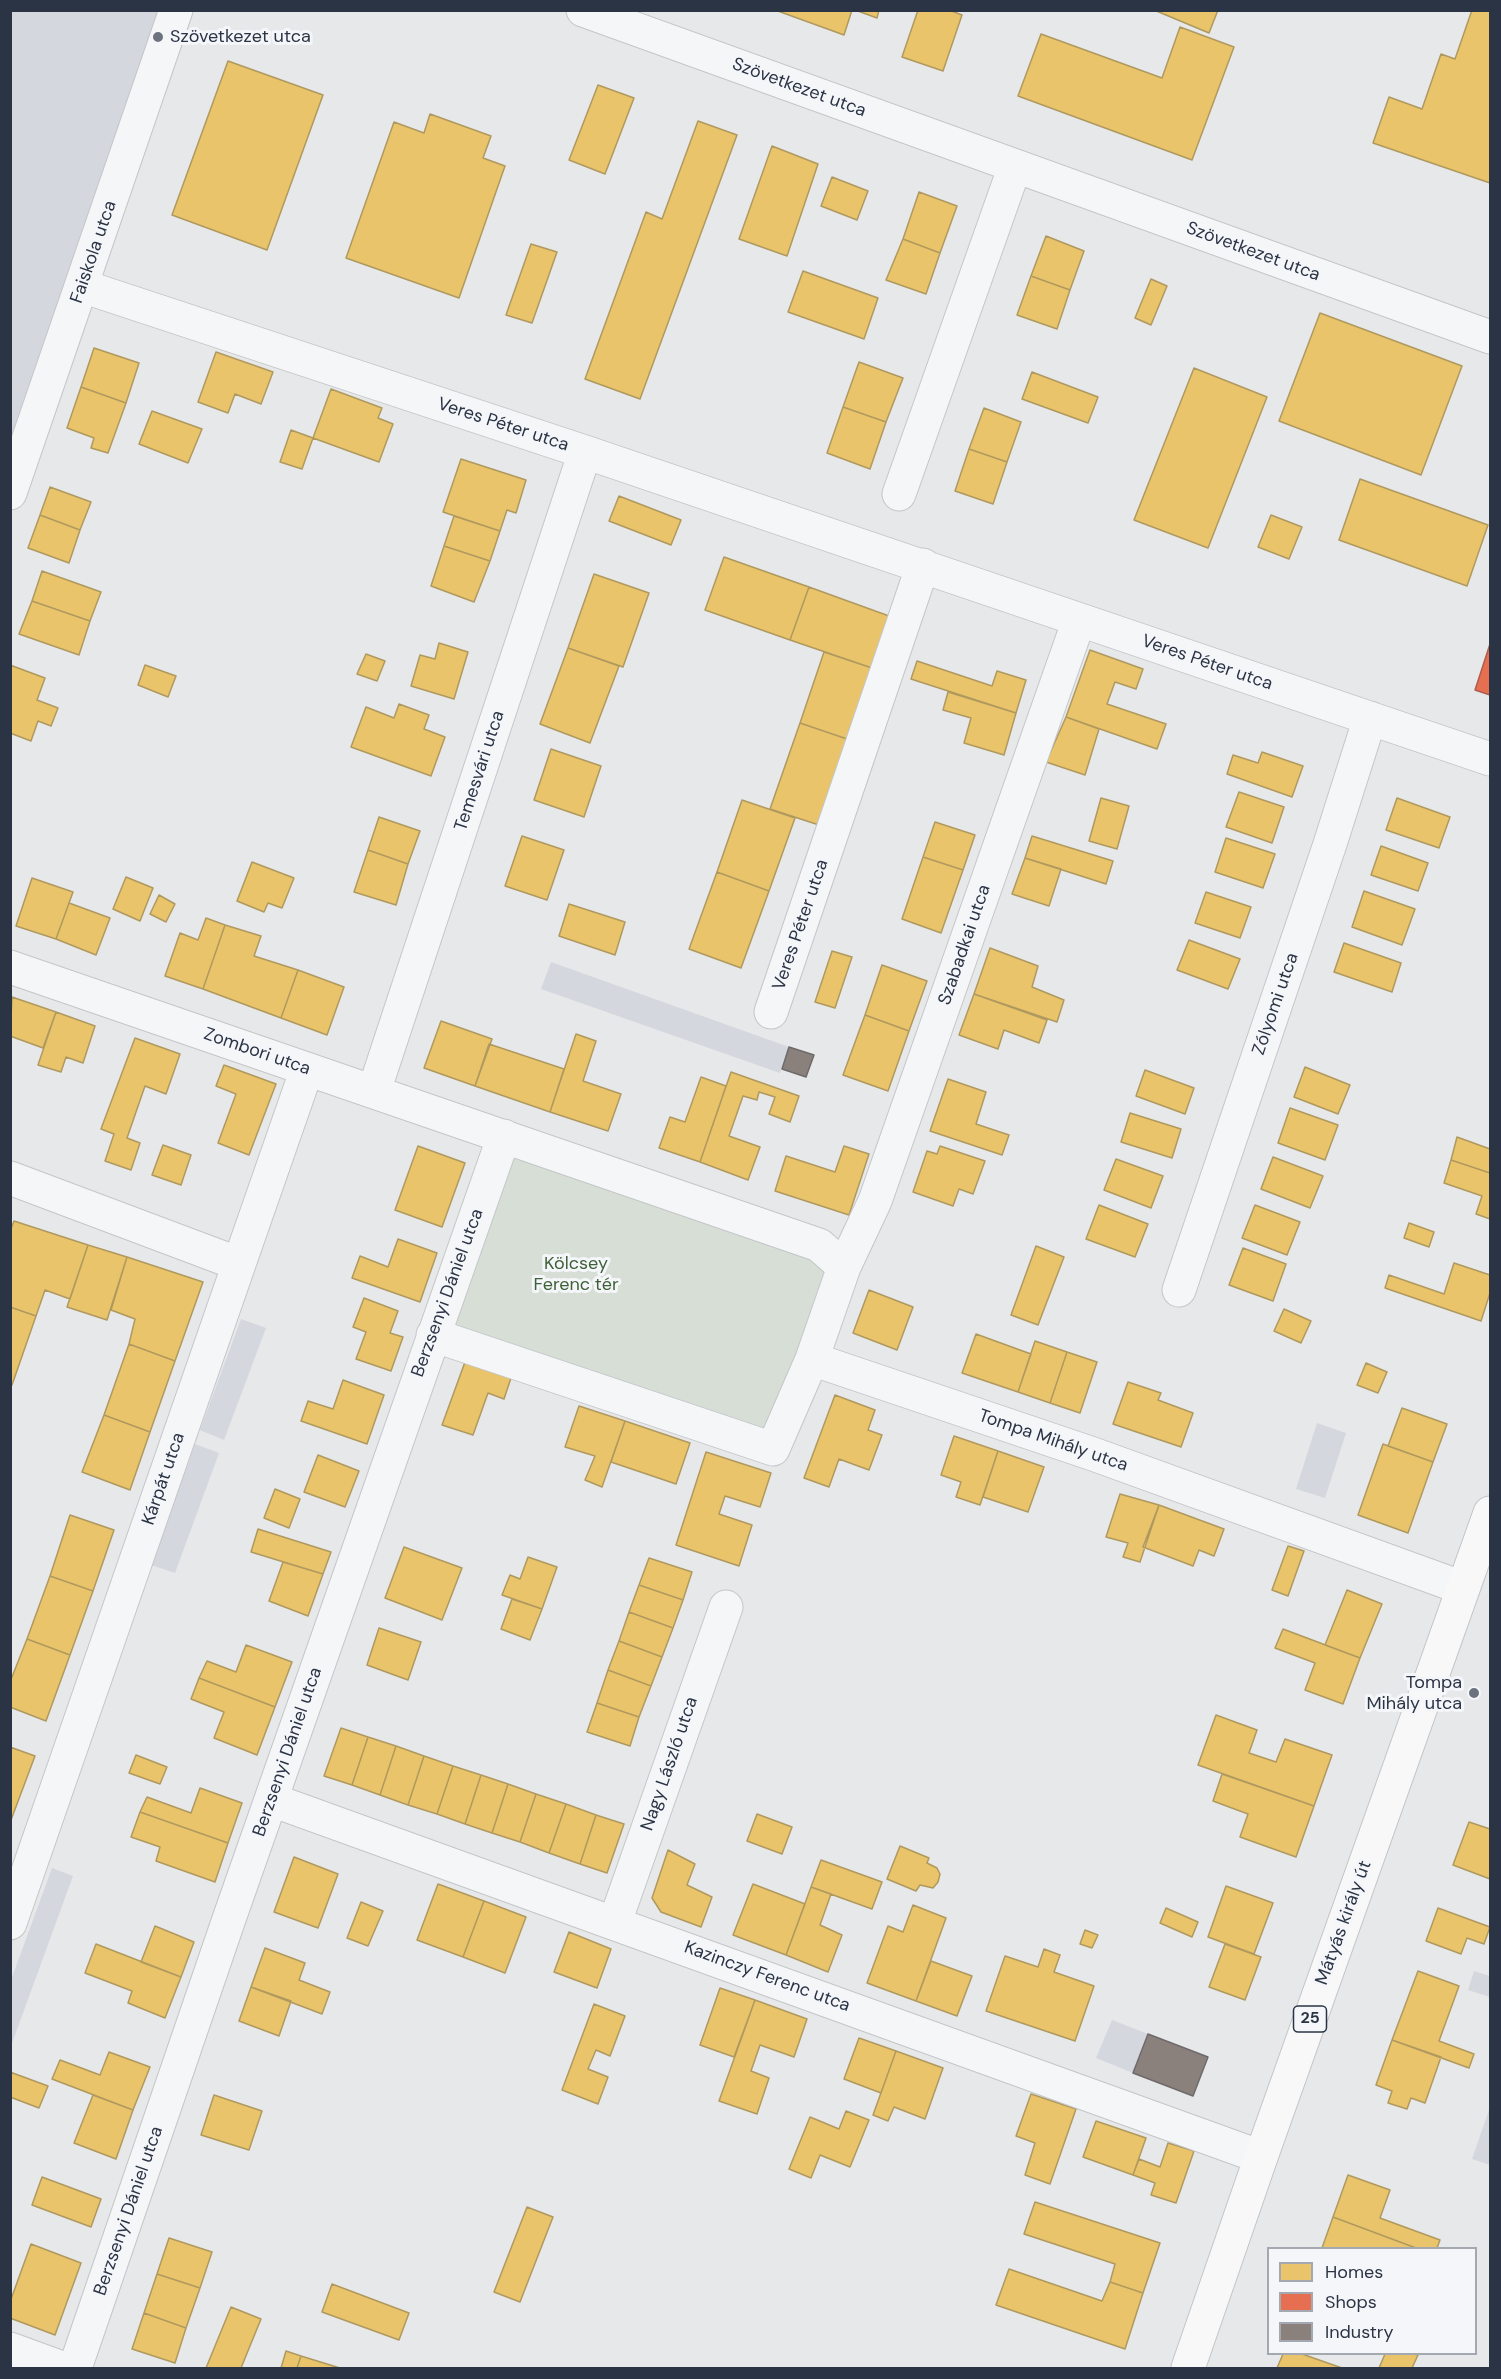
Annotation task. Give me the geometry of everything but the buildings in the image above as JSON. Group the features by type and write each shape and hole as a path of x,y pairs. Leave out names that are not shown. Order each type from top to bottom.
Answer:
{"main road":[{"name":"Mátyás király út","path":"1188,2368 1491,1513"}],"street":[{"name":"Faiskola utca","path":"10,493 176,10"},
{"name":"Szövetkezet utca","path":"583,10 1491,337"},
{"path":"898,494 1015,166"},
{"name":"Veres Péter utca","path":"82,286 585,452 1491,759"},
{"name":"Temesvári utca","path":"374,1090 585,452"},
{"name":"Veres Péter utca","path":"771,1012 923,566"},
{"name":"Szabadkai utca","path":"844,1267 875,1201 1079,620"},
{"name":"Zólyomi utca","path":"1179,1290 1330,844 1370,718"},
{"name":"Zombori utca","path":"10,967 504,1136"},
{"name":"Kárpát utca","path":"10,1923 238,1264 308,1069"},
{"path":"433,1335 773,1449 812,1359 844,1267 819,1245 504,1136"},
{"name":"Berzsenyi Dániel utca","path":"75,2368 229,1919 504,1136"},
{"path":"10,1178 238,1264"},
{"name":"Tompa Mihály utca","path":"812,1359 1104,1458 1463,1588"},
{"name":"Nagy László utca","path":"615,1922 726,1607"},
{"name":"Kazinczy Ferenc utca","path":"272,1800 1261,2157"},
{"path":"10,2349 62,2368"}],"shaded area":[{"path":"11,11 164,11 11,444"},
{"path":"551,962 789,1047 780,1073 541,989"},
{"path":"241,1319 266,1328 224,1440 200,1430"},
{"path":"1317,1423 1346,1433 1325,1498 1296,1489"},
{"path":"195,1444 219,1453 175,1573 151,1565"},
{"path":"52,1868 73,1876 11,2046 11,1980"},
{"path":"1474,1971 1490,1976 1490,1997 1468,1990"},
{"path":"1112,2020 1148,2034 1133,2073 1096,2058"},
{"path":"1490,2107 1490,2165 1472,2159"}],"green space":[{"name":"Kölcsey Ferenc tér","path":"504,1136 811,1254 830,1274 773,1449 433,1335"}],"place":[{"name":"Szövetkezet utca","path":"158,37"},
{"name":"Tompa Mihály utca","path":"1474,1693"}]}
